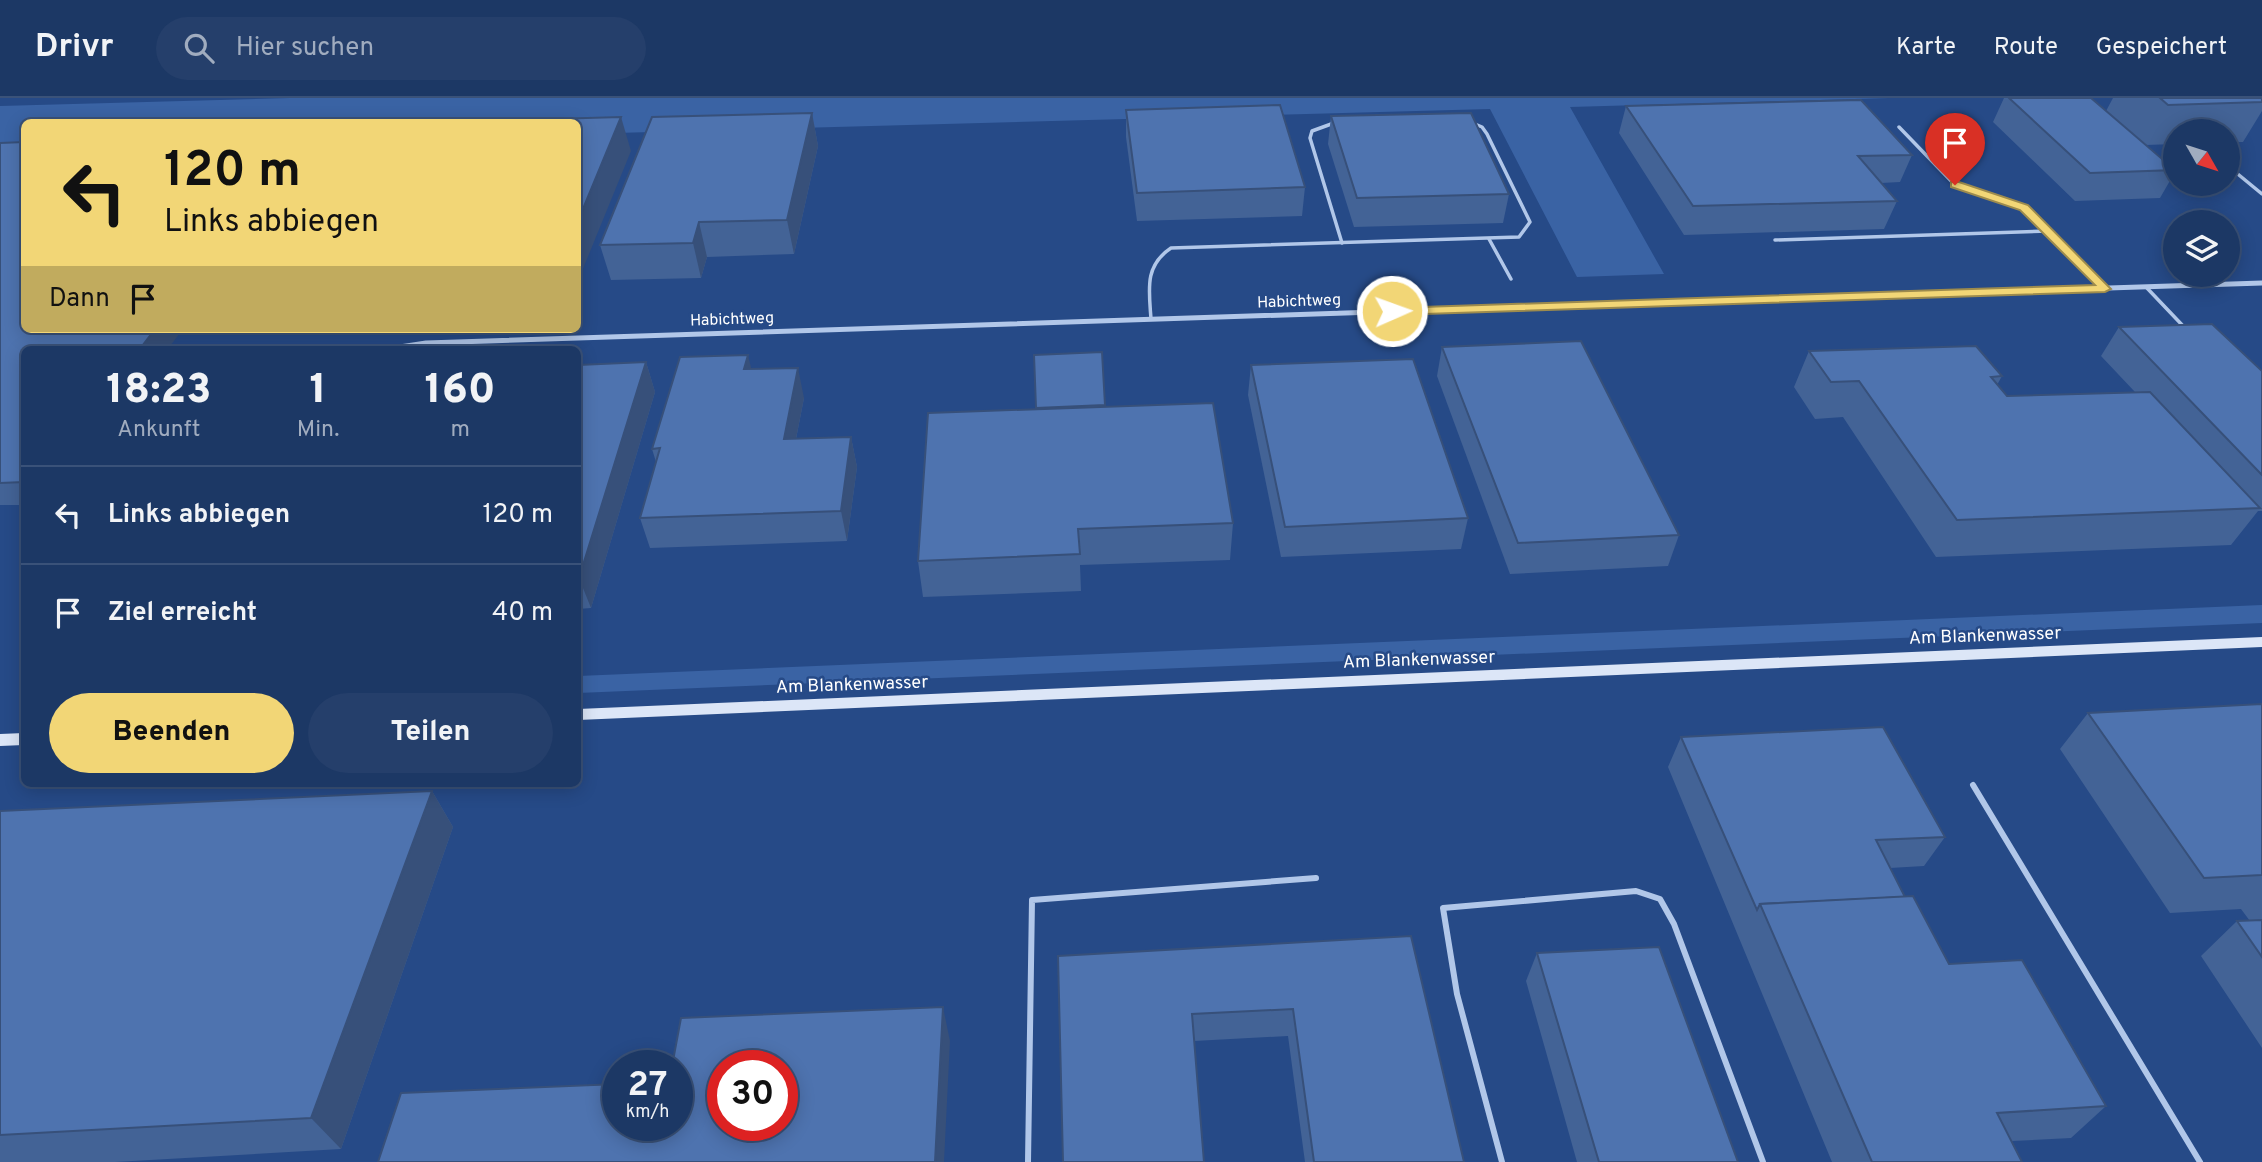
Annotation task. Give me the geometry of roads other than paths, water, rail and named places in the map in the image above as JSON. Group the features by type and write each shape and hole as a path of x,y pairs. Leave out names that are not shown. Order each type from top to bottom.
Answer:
{"street":[{"name":"Habichtweg","path":"406,346 426,343 2262,283"},
{"name":"Am Blankenwasser","path":"581,715 2262,642"},
{"path":"0,740 21,739"}],"lane":[{"path":"1151,319 1149,272 1158,255 1171,248 1519,237 1530,222 1488,134 1482,127 1464,121"},
{"path":"1342,243 1310,138 1312,131 1320,127 1343,123"},
{"path":"1899,127 1955,185 2024,207 2105,289"},
{"path":"2240,176 2262,194"},
{"path":"1775,240 2048,231"},
{"path":"1489,239 1511,279"},
{"path":"2146,287 2193,336"},
{"path":"1973,785 2200,1162"},
{"path":"1028,1162 1032,900 1316,878"},
{"path":"1502,1162 1457,994 1443,908 1636,891 1660,899 1674,924 1763,1162"}]}
